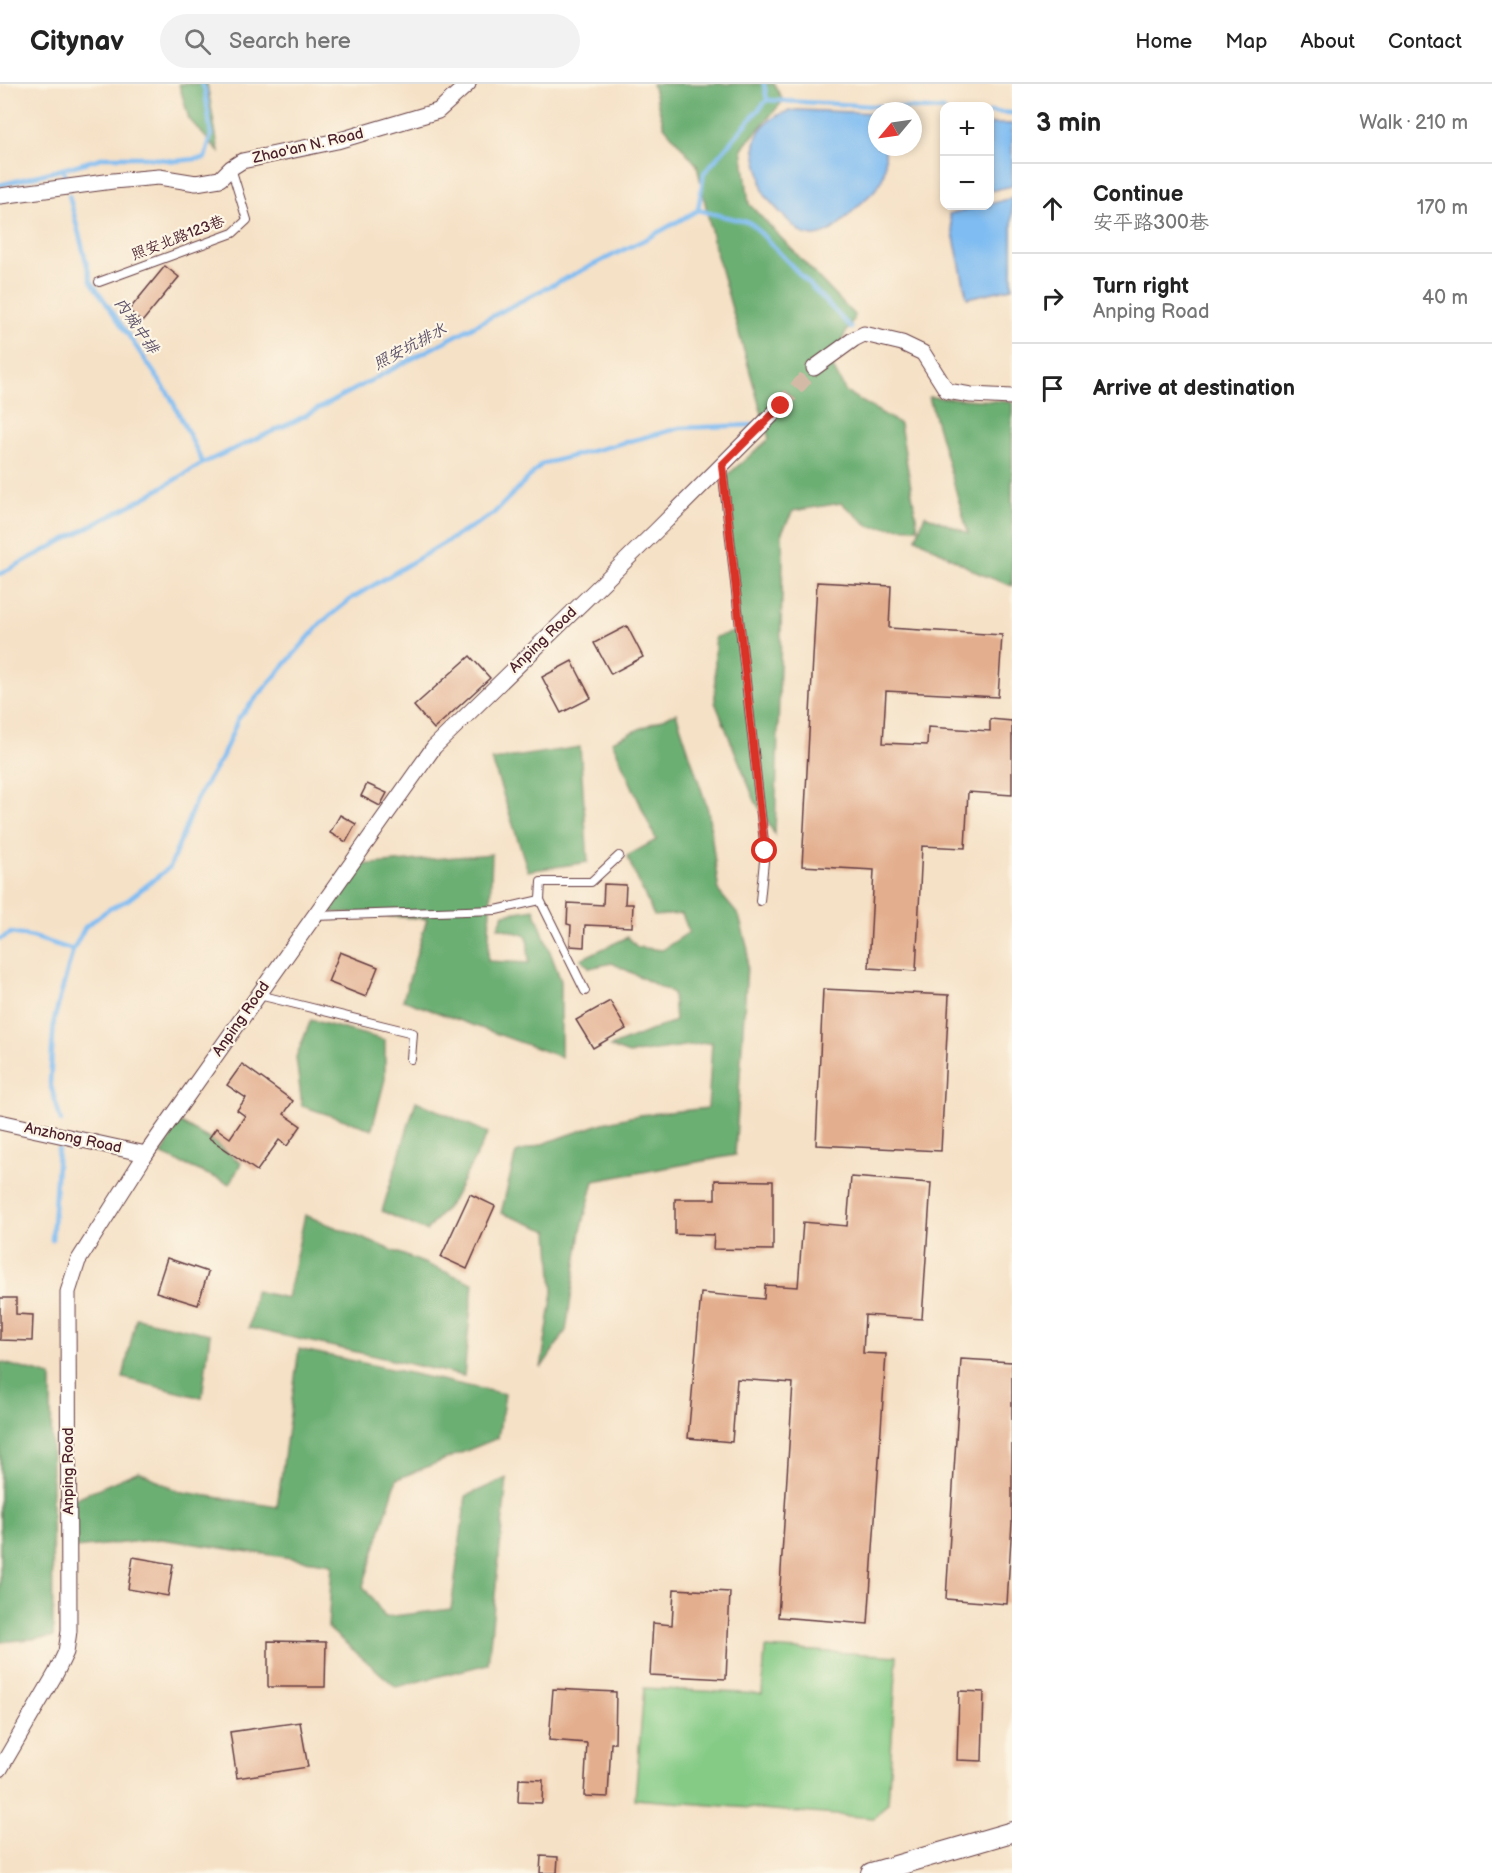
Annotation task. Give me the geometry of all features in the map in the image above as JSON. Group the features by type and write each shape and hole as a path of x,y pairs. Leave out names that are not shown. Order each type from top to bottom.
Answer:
{"street":[{"name":"Zhao'an N. Road","path":"0,196 159,177 196,183 220,179 242,161 337,141 438,111 468,84"},
{"path":"814,368 864,334 902,343 923,353 947,391 1012,397"},
{"name":"Anping Road","path":"0,1769 66,1652 69,1631 68,1292 78,1261 146,1154 434,747 781,406"},
{"name":"Anzhong Road","path":"0,1122 146,1154"},
{"path":"871,1873 1012,1832"}],"lane":[{"name":"照安北路123巷","path":"99,282 233,233 247,220 231,168"},
{"path":"722,465 765,851 760,901"},
{"path":"585,991 540,900 541,882 591,882 619,856"},
{"path":"314,916 496,910 540,900"},
{"path":"259,994 413,1033 411,1059"}],"green space":[{"path":"179,84 207,84 219,152 189,119"},
{"path":"652,84 774,84 783,101 742,148 749,204 855,316 830,362 846,392 900,424 918,528 871,527 841,503 793,511 782,532 775,835 755,801 715,702 715,637 738,631 724,478 769,439 715,249 697,165 664,126"},
{"path":"929,397 1012,402 1012,586 978,573 916,538 925,515 968,533"},
{"path":"676,713 708,810 719,892 739,916 748,950 735,1155 594,1181 581,1231 566,1331 541,1368 553,1292 549,1231 501,1213 516,1153 603,1123 639,1115 708,1108 712,1042 629,1054 610,1047 675,1021 673,993 612,963 590,968 581,959 628,937 637,947 662,950 689,932 682,914 654,916 627,856 656,840 612,741"},
{"path":"580,747 588,862 528,871 492,760"},
{"path":"492,854 488,961 529,963 527,936 498,927 504,914 534,909 561,981 561,1057 403,1000 427,919 330,912 360,865"},
{"path":"311,1020 385,1040 385,1079 372,1129 302,1106 296,1057"},
{"path":"416,1101 488,1133 452,1201 426,1231 382,1211"},
{"path":"179,1122 209,1139 241,1163 230,1184 162,1155"},
{"path":"305,1215 473,1283 464,1376 249,1328 255,1291 287,1298"},
{"path":"136,1318 210,1334 202,1398 123,1378"},
{"path":"299,1349 505,1394 498,1438 397,1479 363,1586 385,1617 451,1609 466,1496 507,1478 488,1664 396,1687 328,1628 332,1564 161,1539 76,1548 74,1499 139,1471 177,1491 277,1507"},
{"path":"0,1362 51,1376 53,1637 0,1642"},
{"path":"765,1648 897,1656 888,1803 874,1818 635,1799 644,1688 762,1694"}],"water":[{"path":"790,111 868,113 868,156 885,156 883,177 876,189 836,227 819,235 813,236 801,232 768,199 763,190 755,148 756,138 759,131 770,120"},
{"path":"994,124 1012,124 1012,186 994,190"},
{"path":"1012,198 1012,288 967,298 949,214 966,210 994,210 994,203"}],"building":[{"path":"165,266 179,277 142,322 129,310"},
{"path":"817,582 891,586 889,628 1002,635 998,697 886,691 883,743 927,745 928,727 990,731 990,719 1012,721 1012,795 968,792 965,848 922,846 916,971 869,968 874,870 802,866"},
{"path":"627,626 643,657 611,674 594,643"},
{"path":"470,656 490,678 434,729 414,706"},
{"path":"572,661 591,698 561,713 542,677"},
{"path":"367,784 387,793 380,806 361,796"},
{"path":"340,815 356,824 346,842 330,833"},
{"path":"604,884 626,885 625,904 633,904 632,927 585,925 584,947 570,946 571,925 567,924 568,903 603,905"},
{"path":"340,952 378,967 366,997 328,982"},
{"path":"823,989 949,995 941,1151 816,1145"},
{"path":"610,1001 626,1029 593,1048 576,1020"},
{"path":"242,1064 293,1101 284,1114 301,1126 287,1146 279,1140 257,1171 209,1138 216,1128 230,1138 245,1116 237,1110 246,1098 227,1085"},
{"path":"851,1177 931,1183 922,1319 865,1315 863,1353 886,1354 868,1624 778,1617 793,1383 737,1379 732,1442 688,1438 701,1293 764,1299 765,1285 798,1287 803,1222 847,1226"},
{"path":"715,1180 773,1181 773,1250 713,1249 714,1235 675,1234 675,1199 715,1199"},
{"path":"470,1194 495,1206 467,1269 441,1257"},
{"path":"167,1258 208,1272 198,1305 156,1292"},
{"path":"0,1298 16,1298 16,1314 33,1315 32,1341 0,1340"},
{"path":"961,1359 1012,1362 1012,1522 1007,1604 946,1599"},
{"path":"133,1557 173,1564 168,1596 128,1589"},
{"path":"674,1589 730,1592 726,1679 650,1675 653,1623 672,1625"},
{"path":"268,1641 326,1642 325,1687 268,1687"},
{"path":"553,1689 616,1692 615,1743 611,1743 608,1797 584,1796 587,1743 549,1740"},
{"path":"959,1691 984,1692 982,1761 957,1760"},
{"path":"300,1722 308,1767 237,1778 230,1732"},
{"path":"519,1779 543,1780 542,1803 518,1802"},
{"path":"541,1856 558,1857 557,1873 540,1873"}],"waterway":[{"name":"內城中排","path":"66,178 63,169 105,157 141,157 176,161 205,158 211,135 205,90 202,84"},
{"name":"照安坑排水","path":"0,574 146,497 203,463 293,422 698,210 704,173 767,100 764,84"},
{"path":"767,100 940,110"},
{"path":"994,112 1012,113"},
{"path":"0,185 63,169"},
{"name":"內城中排","path":"69,195 91,281 170,396 203,463"},
{"path":"698,210 751,223 851,328"},
{"path":"61,1121 50,1083 54,1020 73,950 85,927 109,909 128,900 170,867 196,800 223,755 238,719 321,623 352,598 493,514 542,464 680,428 753,425"},
{"path":"0,939 11,933 33,937 73,950"},
{"path":"52,1240 58,1149"}],"tunnel":[{"path":"781,406 814,368"}],"route":[{"path":"765,851 722,465 781,406"}]}
